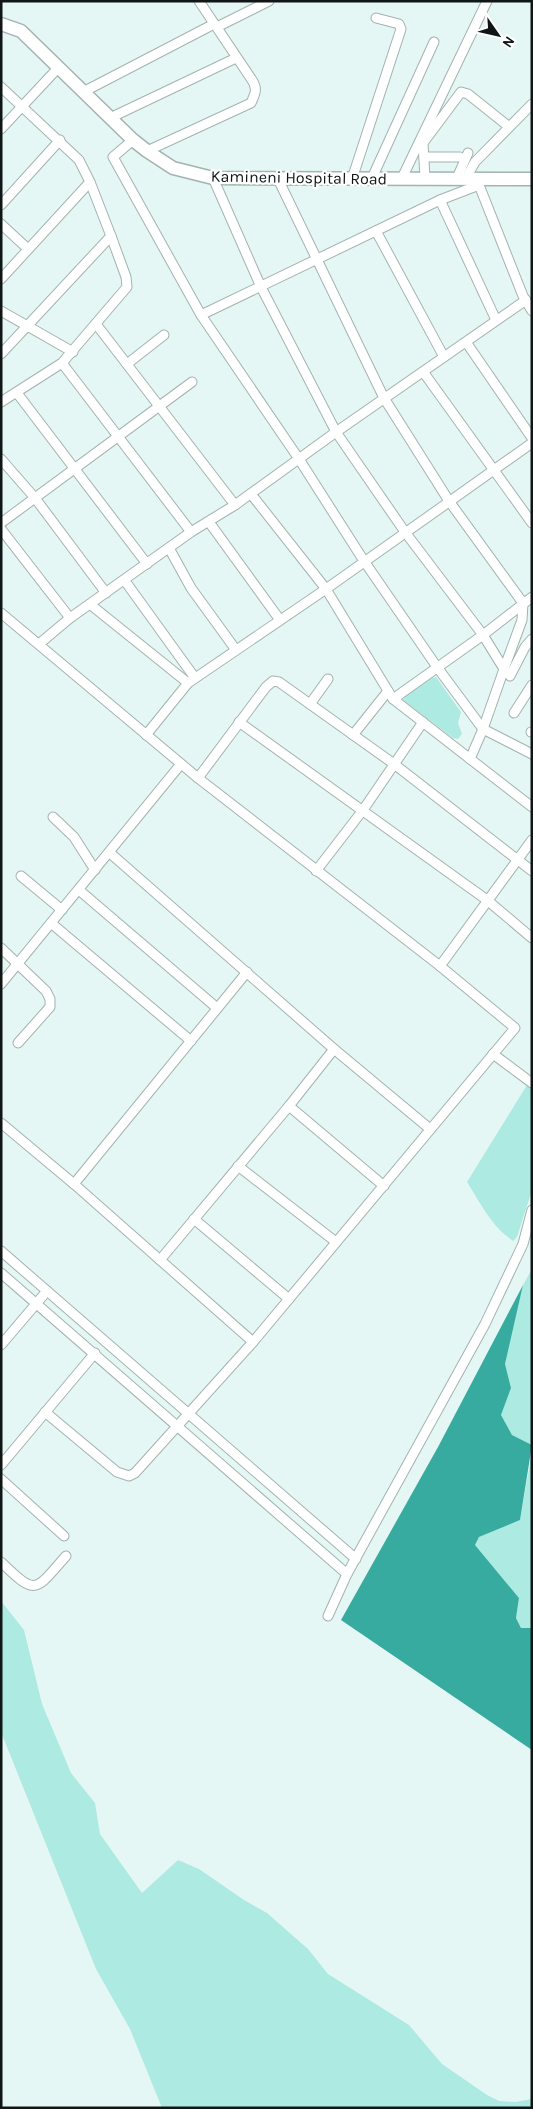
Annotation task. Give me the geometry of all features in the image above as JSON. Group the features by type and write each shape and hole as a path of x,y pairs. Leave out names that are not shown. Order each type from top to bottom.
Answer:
{"street":[{"path":"147,151 251,103 256,92 256,86 199,1"},
{"path":"85,91 216,25 269,1"},
{"path":"402,178 487,1"},
{"path":"352,180 401,29 399,24 376,18"},
{"name":"Kamineni Hospital Road","path":"1,24 21,31 58,68 85,91 133,140 173,168 213,178 352,180 372,178 462,178 479,181 532,179"},
{"path":"372,178 434,42"},
{"path":"110,118 236,58"},
{"path":"1,129 58,68"},
{"path":"1,87 23,105 79,160 90,182 111,236 126,278 127,287 62,363 1,402"},
{"path":"425,178 423,143 461,92 468,94 508,126"},
{"path":"462,178 508,126 532,104"},
{"path":"1,205 60,140"},
{"path":"133,140 113,157 201,315 299,459 364,561 483,729 532,754"},
{"path":"424,157 464,155 462,178"},
{"path":"213,178 261,287 336,432 405,532 483,635 507,672"},
{"path":"278,178 384,398 449,501 523,603 522,620 507,672 470,759"},
{"path":"201,315 479,181 532,311"},
{"path":"1,278 90,182"},
{"path":"440,200 496,320"},
{"path":"1,224 28,249"},
{"path":"376,231 444,356"},
{"path":"1,354 111,236"},
{"path":"39,644 70,618 125,581 191,532 235,506 384,398 424,373 444,356 466,342 527,296"},
{"path":"1,311 73,352"},
{"path":"96,324 235,506"},
{"path":"127,364 164,335"},
{"path":"466,342 532,438"},
{"path":"62,363 117,438 191,532"},
{"path":"424,373 532,523"},
{"path":"1,523 192,382"},
{"path":"17,393 147,564"},
{"path":"146,735 192,681 326,589 532,442"},
{"path":"1,458 35,498 106,593"},
{"path":"251,494 326,589 390,695 532,807"},
{"path":"209,522 280,620"},
{"path":"1,529 70,618"},
{"path":"169,548 191,588 236,650"},
{"path":"125,581 192,681"},
{"path":"353,735 390,695 438,667 532,597"},
{"path":"90,605 192,681"},
{"path":"1,613 198,778 440,966 515,1028 253,1342 135,1474 129,1476 117,1472 45,1412"},
{"path":"507,672 532,639"},
{"path":"310,704 328,679"},
{"path":"198,778 272,681 278,682 394,764 518,858 532,871"},
{"path":"514,713 532,685"},
{"path":"239,722 487,900 532,938"},
{"path":"316,871 363,810 424,722"},
{"path":"1,984 181,764"},
{"path":"53,817 74,837 96,870"},
{"path":"440,966 532,840"},
{"path":"110,853 334,1049 430,1129"},
{"path":"21,876 62,910"},
{"path":"79,890 217,1008"},
{"path":"51,923 191,1041"},
{"path":"1,948 46,991 50,999 50,1007 18,1043"},
{"path":"74,1184 247,972"},
{"path":"160,1260 289,1106 334,1049"},
{"path":"493,1054 532,1083"},
{"path":"289,1106 384,1186"},
{"path":"1,1123 74,1184 253,1342"},
{"path":"238,1166 336,1242"},
{"path":"328,1616 347,1574 485,1324 523,1244 532,1210"},
{"path":"194,1219 289,1299"},
{"path":"1,1251 356,1559"},
{"path":"1,1274 95,1353 347,1574"},
{"path":"1,1345 47,1291"},
{"path":"1,1465 95,1353"},
{"path":"1,1479 64,1536"},
{"path":"1,1562 24,1584 33,1586 41,1584 66,1556"}],"shaded area":[{"path":"436,677 461,712 458,723 462,734 458,739 453,738 403,700 405,696"},
{"path":"527,1085 532,1089 532,1190 517,1237 513,1241 492,1222 467,1182"},
{"path":"532,1269 532,1445 512,1435 501,1415 511,1388 505,1364 510,1338 523,1285"},
{"path":"523,1285 505,1364 511,1388 501,1415 512,1435 532,1445 520,1520 479,1537 475,1545 519,1598 516,1618 521,1628 532,1628 532,1750 341,1620 438,1447"},
{"path":"532,1452 531,1629 521,1628 516,1618 519,1598 475,1545 479,1537 520,1520"},
{"path":"1,1601 24,1630 42,1704 71,1773 95,1803 100,1834 142,1893 178,1860 199,1869 244,1900 267,1913 308,1949 328,1974 409,2025 442,2064 487,2095 499,2101 515,2102 532,2099 532,2108 162,2108 130,2029 96,1969 1,1732"}]}
